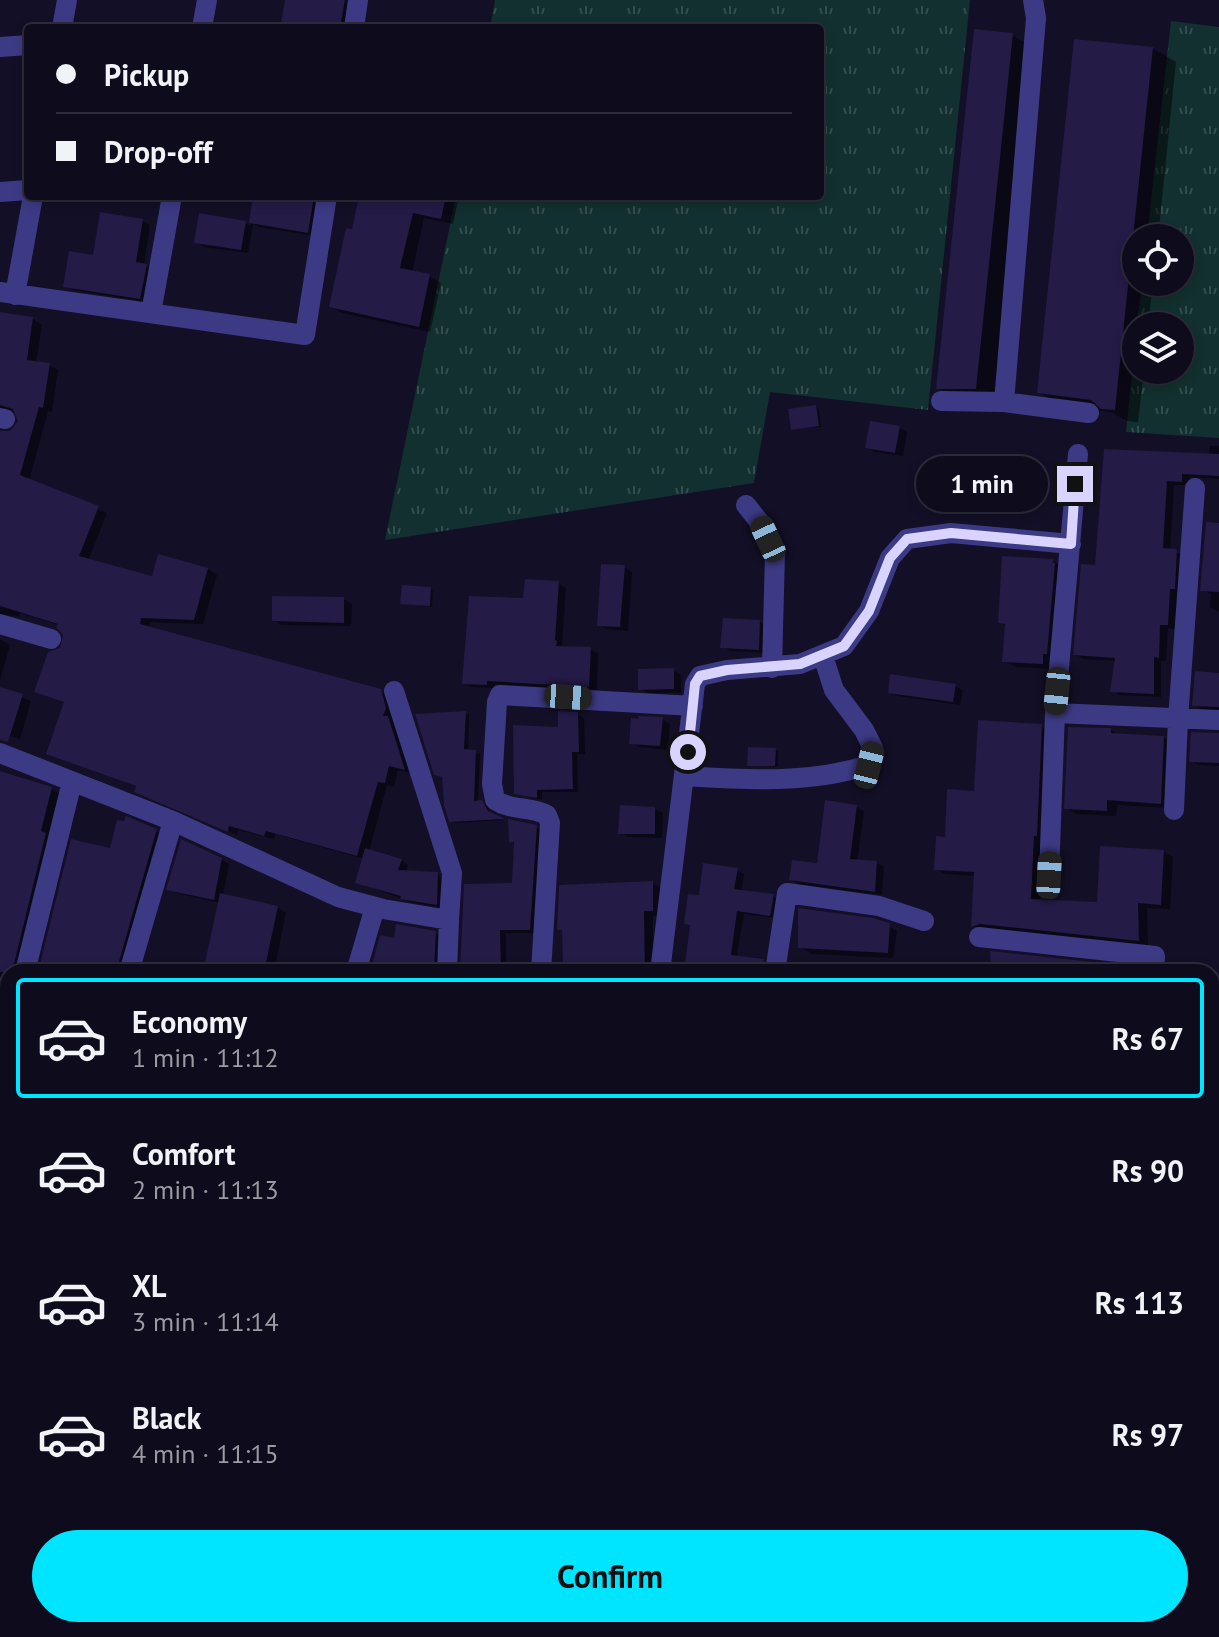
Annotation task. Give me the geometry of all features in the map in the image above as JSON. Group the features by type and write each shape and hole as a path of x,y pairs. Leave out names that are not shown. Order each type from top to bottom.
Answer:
{"street":[{"path":"63,24 67,0"},
{"path":"203,24 207,0"},
{"path":"355,24 358,0"},
{"path":"1004,402 1038,6"},
{"path":"0,47 24,45"},
{"path":"0,192 24,190"},
{"path":"32,200 8,294 305,335 326,200"},
{"path":"151,313 171,200"},
{"path":"941,401 1004,402 1089,413"},
{"path":"1049,875 1055,713 1078,454"},
{"path":"1174,810 1195,488"},
{"path":"746,505 761,524 775,553 772,668"},
{"path":"661,964 695,684 700,676 727,670 800,664 844,646 869,611 890,558 907,539 951,533 1071,544"},
{"path":"0,624 51,639"},
{"path":"685,776 787,779 836,776 869,765 873,748 864,730 834,690 823,656"},
{"path":"394,691 452,873 447,964"},
{"path":"541,964 550,823 547,815 541,812 504,806 495,800 492,784 500,695 693,706"},
{"path":"1055,713 1219,720"},
{"path":"0,753 236,847 338,897 449,920"},
{"path":"27,964 72,782"},
{"path":"131,964 173,821"},
{"path":"776,964 787,893 879,906 924,921"},
{"path":"358,964 375,907"},
{"path":"979,937 1154,964"}],"green space":[{"path":"495,0 970,0 928,410 770,392 754,483 385,540 455,200 824,200 824,24 491,24"},
{"path":"1171,21 1219,27 1219,438 1126,432 1131,384 1194,384 1194,312 1139,312 1140,296 1194,296 1194,224 1149,224"}],"building":[{"path":"285,0 345,0 341,24 281,24"},
{"path":"974,29 1013,33 976,389 936,389"},
{"path":"1074,39 1153,47 1134,224 1122,224 1122,296 1127,296 1125,312 1122,312 1115,410 1101,409 1091,400 1037,393"},
{"path":"252,200 313,200 308,233 249,223"},
{"path":"358,200 445,200 441,219 413,213 400,268 430,274 419,327 329,307 346,228 352,229"},
{"path":"100,212 143,219 136,262 147,264 140,299 63,287 69,251 93,255"},
{"path":"199,213 246,221 241,250 194,243"},
{"path":"0,312 33,317 27,360 50,363 43,408 39,407 20,475 99,506 79,556 152,576 158,554 208,568 194,620 141,618 140,624 381,689 386,708 383,716 388,716 405,770 389,766 385,783 378,782 357,856 266,831 264,836 229,826 228,832 134,792 136,786 46,754 64,702 34,692 48,652 60,648 63,635 56,627 58,624 0,606 0,431 10,431 18,421 13,409 0,405"},
{"path":"816,405 819,426 791,430 788,409"},
{"path":"870,421 900,426 895,453 865,448"},
{"path":"1104,449 1219,454 1219,476 1182,474 1182,482 1167,481 1163,548 1177,549 1175,589 1170,589 1168,625 1160,625 1159,658 1154,657 1154,694 1110,692 1115,658 1073,655 1081,564 1095,565"},
{"path":"970,459 994,461 991,499 967,498"},
{"path":"1206,522 1219,523 1219,592 1200,591"},
{"path":"1002,556 1053,559 1055,563 1047,654 1043,654 1043,664 1002,662 1005,624 998,623"},
{"path":"601,564 625,565 620,627 597,626"},
{"path":"525,579 559,581 556,646 591,647 589,687 487,681 487,685 462,684 469,596 523,598"},
{"path":"402,585 431,587 430,606 400,604"},
{"path":"272,596 344,597 344,623 272,621"},
{"path":"723,618 760,620 759,650 720,648"},
{"path":"674,668 674,689 638,690 638,669"},
{"path":"1195,671 1219,673 1219,707 1192,706"},
{"path":"890,674 956,684 953,702 888,693"},
{"path":"0,687 23,694 8,742 0,740"},
{"path":"466,711 464,749 476,750 474,801 482,800 488,811 505,819 449,822 442,777 434,775 415,714"},
{"path":"558,711 578,712 579,752 572,752 573,789 537,790 537,798 514,794 513,725 558,727"},
{"path":"638,716 663,717 660,746 629,744 631,718 638,719"},
{"path":"978,720 1042,724 1031,899 1097,902 1100,846 1164,850 1161,905 1138,903 1139,941 980,924 971,927 974,872 934,870 936,836 945,837 947,789 974,791"},
{"path":"1068,727 1111,728 1111,733 1164,736 1161,804 1107,800 1107,811 1064,809"},
{"path":"1191,732 1219,733 1219,763 1189,762"},
{"path":"748,747 776,748 775,766 747,766"},
{"path":"0,771 52,787 41,831 46,833 14,964 0,964"},
{"path":"825,800 857,805 850,859 877,861 875,892 789,880 792,860 817,863"},
{"path":"620,805 655,807 655,834 618,834"},
{"path":"126,816 157,829 118,964 40,964 71,839 110,848 117,820 124,821"},
{"path":"508,819 537,825 530,930 500,930 501,964 460,964 464,884 512,883 514,842 509,842"},
{"path":"181,839 222,858 214,900 166,890"},
{"path":"365,848 402,859 398,870 438,872 437,905 400,899 401,896 355,883"},
{"path":"703,863 738,868 734,889 774,894 770,916 737,911 731,955 764,959 763,964 685,964 690,925 684,924 688,894 699,895"},
{"path":"653,881 653,911 644,911 645,964 563,964 562,930 557,930 559,885"},
{"path":"220,893 278,906 266,964 205,964"},
{"path":"798,908 890,923 888,953 798,948"},
{"path":"396,924 436,931 434,964 372,964 380,935 394,938"},
{"path":"990,951 1112,964 991,964"}],"route":[{"path":"688,752 695,684 700,676 727,670 800,664 844,646 869,611 890,558 907,539 951,533 1071,544 1075,484"}]}
